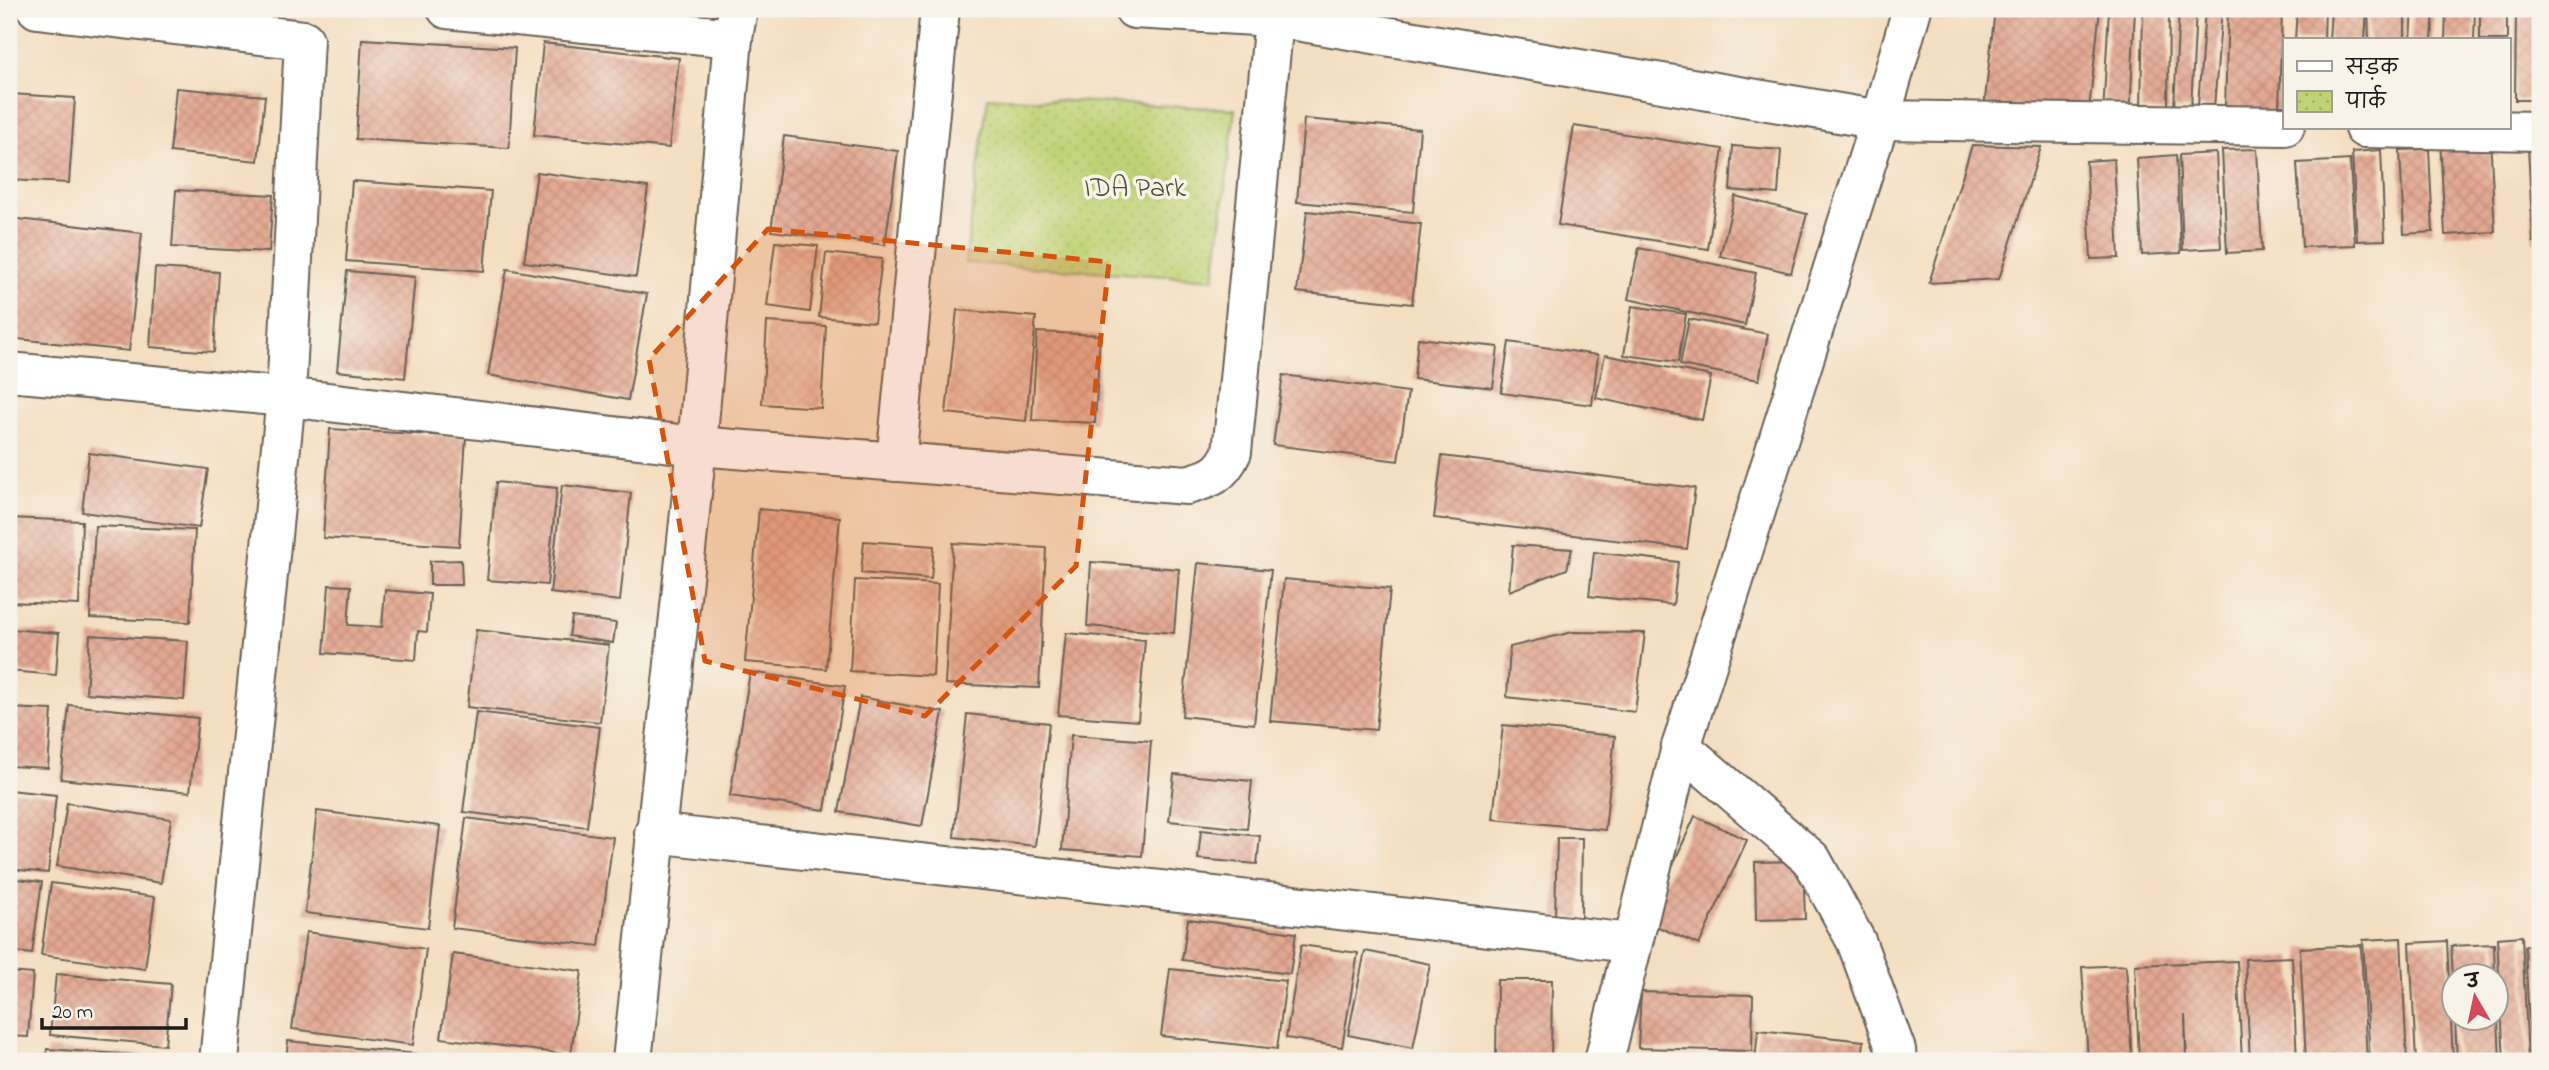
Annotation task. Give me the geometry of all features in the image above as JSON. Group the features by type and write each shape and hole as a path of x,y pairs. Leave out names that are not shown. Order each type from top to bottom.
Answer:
{"street":[{"path":"37,9 304,40 286,397 219,1061"},
{"path":"447,9 736,23 697,446 632,1061"},
{"path":"896,462 940,9"},
{"path":"1134,9 1274,13 1880,120 2283,127"},
{"path":"1605,1061 1631,943 1681,747 1880,120 1912,9"},
{"path":"9,372 286,397 697,446 1187,485 1213,478 1226,467 1232,452 1274,13"},
{"path":"2481,130 2540,131"},
{"path":"1681,747 1812,860 1856,942 1896,1049 1897,1061"},
{"path":"654,833 1631,943"}],"highlighted area":[{"path":"768,229 1109,262 1076,566 925,716 705,661 649,359"}],"green space":[{"name":"IDA Park","path":"988,97 1235,109 1214,279 965,263"}],"building":[{"path":"1995,9 2100,9 2088,119 1984,109"},
{"path":"2109,9 2135,9 2130,116 2103,115"},
{"path":"2143,9 2169,9 2168,111 2141,110"},
{"path":"2179,9 2196,9 2191,109 2174,108"},
{"path":"2205,9 2222,9 2214,108 2198,106"},
{"path":"2228,9 2282,9 2279,111 2225,109"},
{"path":"2297,9 2325,9 2324,38 2295,38"},
{"path":"2331,9 2367,9 2365,38 2329,38"},
{"path":"2368,9 2405,9 2405,38 2369,38"},
{"path":"2413,9 2434,9 2432,38 2411,38"},
{"path":"2446,9 2475,9 2474,38 2445,38"},
{"path":"2480,9 2507,9 2507,38 2480,38"},
{"path":"2516,9 2540,9 2540,100 2515,100"},
{"path":"362,39 515,48 509,148 356,139"},
{"path":"543,43 679,58 669,148 534,135"},
{"path":"176,88 265,96 258,161 170,152"},
{"path":"10,94 75,98 69,183 9,180"},
{"path":"1304,119 1420,129 1413,212 1297,202"},
{"path":"1574,126 1723,149 1708,249 1558,225"},
{"path":"2490,135 2495,232 2445,235 2440,138"},
{"path":"784,136 898,151 885,245 771,231"},
{"path":"1972,145 2041,147 1999,279 1929,283"},
{"path":"1733,146 1781,150 1778,194 1730,190"},
{"path":"2540,146 2540,242 2533,242 2528,147"},
{"path":"2257,149 2262,251 2227,253 2222,150"},
{"path":"2429,149 2433,232 2404,234 2400,150"},
{"path":"2381,150 2385,240 2357,241 2352,152"},
{"path":"2216,153 2221,248 2183,250 2179,155"},
{"path":"2176,155 2181,253 2142,255 2137,158"},
{"path":"2114,159 2119,258 2091,259 2086,161"},
{"path":"2350,160 2355,245 2302,247 2297,163"},
{"path":"537,172 648,187 636,277 524,262"},
{"path":"352,181 491,191 484,271 346,261"},
{"path":"176,190 273,195 269,252 172,247"},
{"path":"1735,196 1807,214 1791,273 1720,256"},
{"path":"1307,211 1421,224 1412,304 1297,292"},
{"path":"9,218 142,233 129,351 9,338"},
{"path":"775,242 818,246 810,312 767,306"},
{"path":"1639,248 1756,273 1745,325 1628,299"},
{"path":"826,253 882,259 874,322 819,317"},
{"path":"155,268 219,272 214,352 150,347"},
{"path":"507,269 647,294 628,400 488,375"},
{"path":"347,271 415,277 405,378 337,371"},
{"path":"1632,306 1686,314 1678,362 1624,355"},
{"path":"957,310 1036,317 1026,421 946,413"},
{"path":"1689,319 1768,334 1759,380 1680,365"},
{"path":"767,322 826,326 821,408 762,404"},
{"path":"1037,332 1100,335 1095,423 1032,420"},
{"path":"1418,338 1498,347 1493,388 1414,379"},
{"path":"1509,342 1598,355 1592,405 1501,393"},
{"path":"1605,355 1711,376 1702,420 1596,398"},
{"path":"1283,375 1408,392 1398,461 1273,445"},
{"path":"330,429 466,437 459,546 323,538"},
{"path":"89,453 208,469 199,528 82,512"},
{"path":"1442,456 1695,488 1687,549 1434,518"},
{"path":"496,482 557,488 547,585 487,580"},
{"path":"562,485 631,493 620,601 550,593"},
{"path":"759,509 840,517 826,669 745,662"},
{"path":"9,518 82,521 79,605 9,602"},
{"path":"95,526 195,530 190,622 90,618"},
{"path":"864,541 934,546 931,579 861,573"},
{"path":"953,543 1046,548 1039,688 945,684"},
{"path":"1513,545 1572,549 1567,569 1509,591"},
{"path":"1594,552 1678,562 1673,605 1589,596"},
{"path":"461,560 462,585 430,585 430,561"},
{"path":"1091,562 1179,569 1174,633 1087,626"},
{"path":"1198,563 1271,570 1254,724 1182,716"},
{"path":"1284,579 1390,589 1376,730 1270,721"},
{"path":"855,580 938,584 933,676 850,671"},
{"path":"329,585 351,586 348,625 382,627 385,590 430,594 427,632 418,631 416,660 324,653"},
{"path":"572,617 616,623 613,643 569,636"},
{"path":"9,629 59,633 56,675 9,671"},
{"path":"476,630 609,645 600,722 467,707"},
{"path":"1573,632 1645,633 1635,712 1507,697 1510,647"},
{"path":"1066,633 1145,640 1138,721 1058,715"},
{"path":"90,635 188,641 184,700 86,693"},
{"path":"750,672 845,686 825,810 730,796"},
{"path":"860,697 943,712 922,826 839,812"},
{"path":"69,705 198,718 190,792 61,779"},
{"path":"9,708 52,710 48,768 9,766"},
{"path":"476,712 600,727 587,827 463,812"},
{"path":"967,714 1049,723 1035,846 954,837"},
{"path":"1503,725 1615,736 1605,830 1493,819"},
{"path":"1071,735 1151,741 1142,856 1062,850"},
{"path":"1174,774 1252,781 1247,829 1169,821"},
{"path":"9,790 56,795 48,873 9,869"},
{"path":"67,803 171,819 161,883 57,866"},
{"path":"317,811 440,826 428,928 305,913"},
{"path":"1695,816 1747,840 1699,945 1647,922"},
{"path":"466,818 613,837 599,946 452,928"},
{"path":"1201,830 1260,836 1257,864 1198,859"},
{"path":"1557,838 1582,838 1581,918 1555,917"},
{"path":"1803,861 1805,919 1756,920 1755,862"},
{"path":"9,878 42,882 32,954 9,951"},
{"path":"51,883 155,897 145,969 41,955"},
{"path":"1188,919 1296,933 1290,974 1182,960"},
{"path":"306,932 426,949 413,1045 292,1029"},
{"path":"2522,936 2528,1061 2504,1061 2502,1032 2510,1032 2510,962 2498,962 2497,938"},
{"path":"2401,938 2407,1061 2370,1061 2363,940"},
{"path":"2447,941 2448,962 2440,962 2440,1032 2452,1032 2453,1061 2416,1061 2410,943"},
{"path":"2494,944 2495,962 2452,962 2451,946"},
{"path":"1301,945 1358,953 1342,1047 1286,1038"},
{"path":"2361,945 2367,1061 2306,1061 2300,948"},
{"path":"2540,945 2540,1061 2531,1061 2525,946"},
{"path":"1365,951 1430,964 1413,1048 1348,1035"},
{"path":"453,954 582,971 571,1055 441,1038"},
{"path":"2292,957 2297,1061 2250,1061 2245,959"},
{"path":"2237,961 2242,1061 2187,1061 2185,1015 2186,1061 2139,1061 2135,965"},
{"path":"2126,965 2132,1061 2088,1061 2082,967"},
{"path":"1170,969 1286,981 1277,1049 1161,1036"},
{"path":"9,972 33,974 28,1037 9,1036"},
{"path":"56,974 171,984 165,1045 50,1035"},
{"path":"1497,980 1552,980 1551,1061 1496,1061"},
{"path":"1641,992 1753,995 1752,1051 1638,1048"},
{"path":"1758,1030 1864,1041 1862,1061 1755,1061"},
{"path":"2456,1032 2499,1032 2500,1061 2457,1061"},
{"path":"288,1041 416,1054 416,1061 286,1061"},
{"path":"47,1049 164,1057 163,1061 46,1061"},
{"path":"2083,1057 2083,1061 1989,1061 1989,1059"}]}
